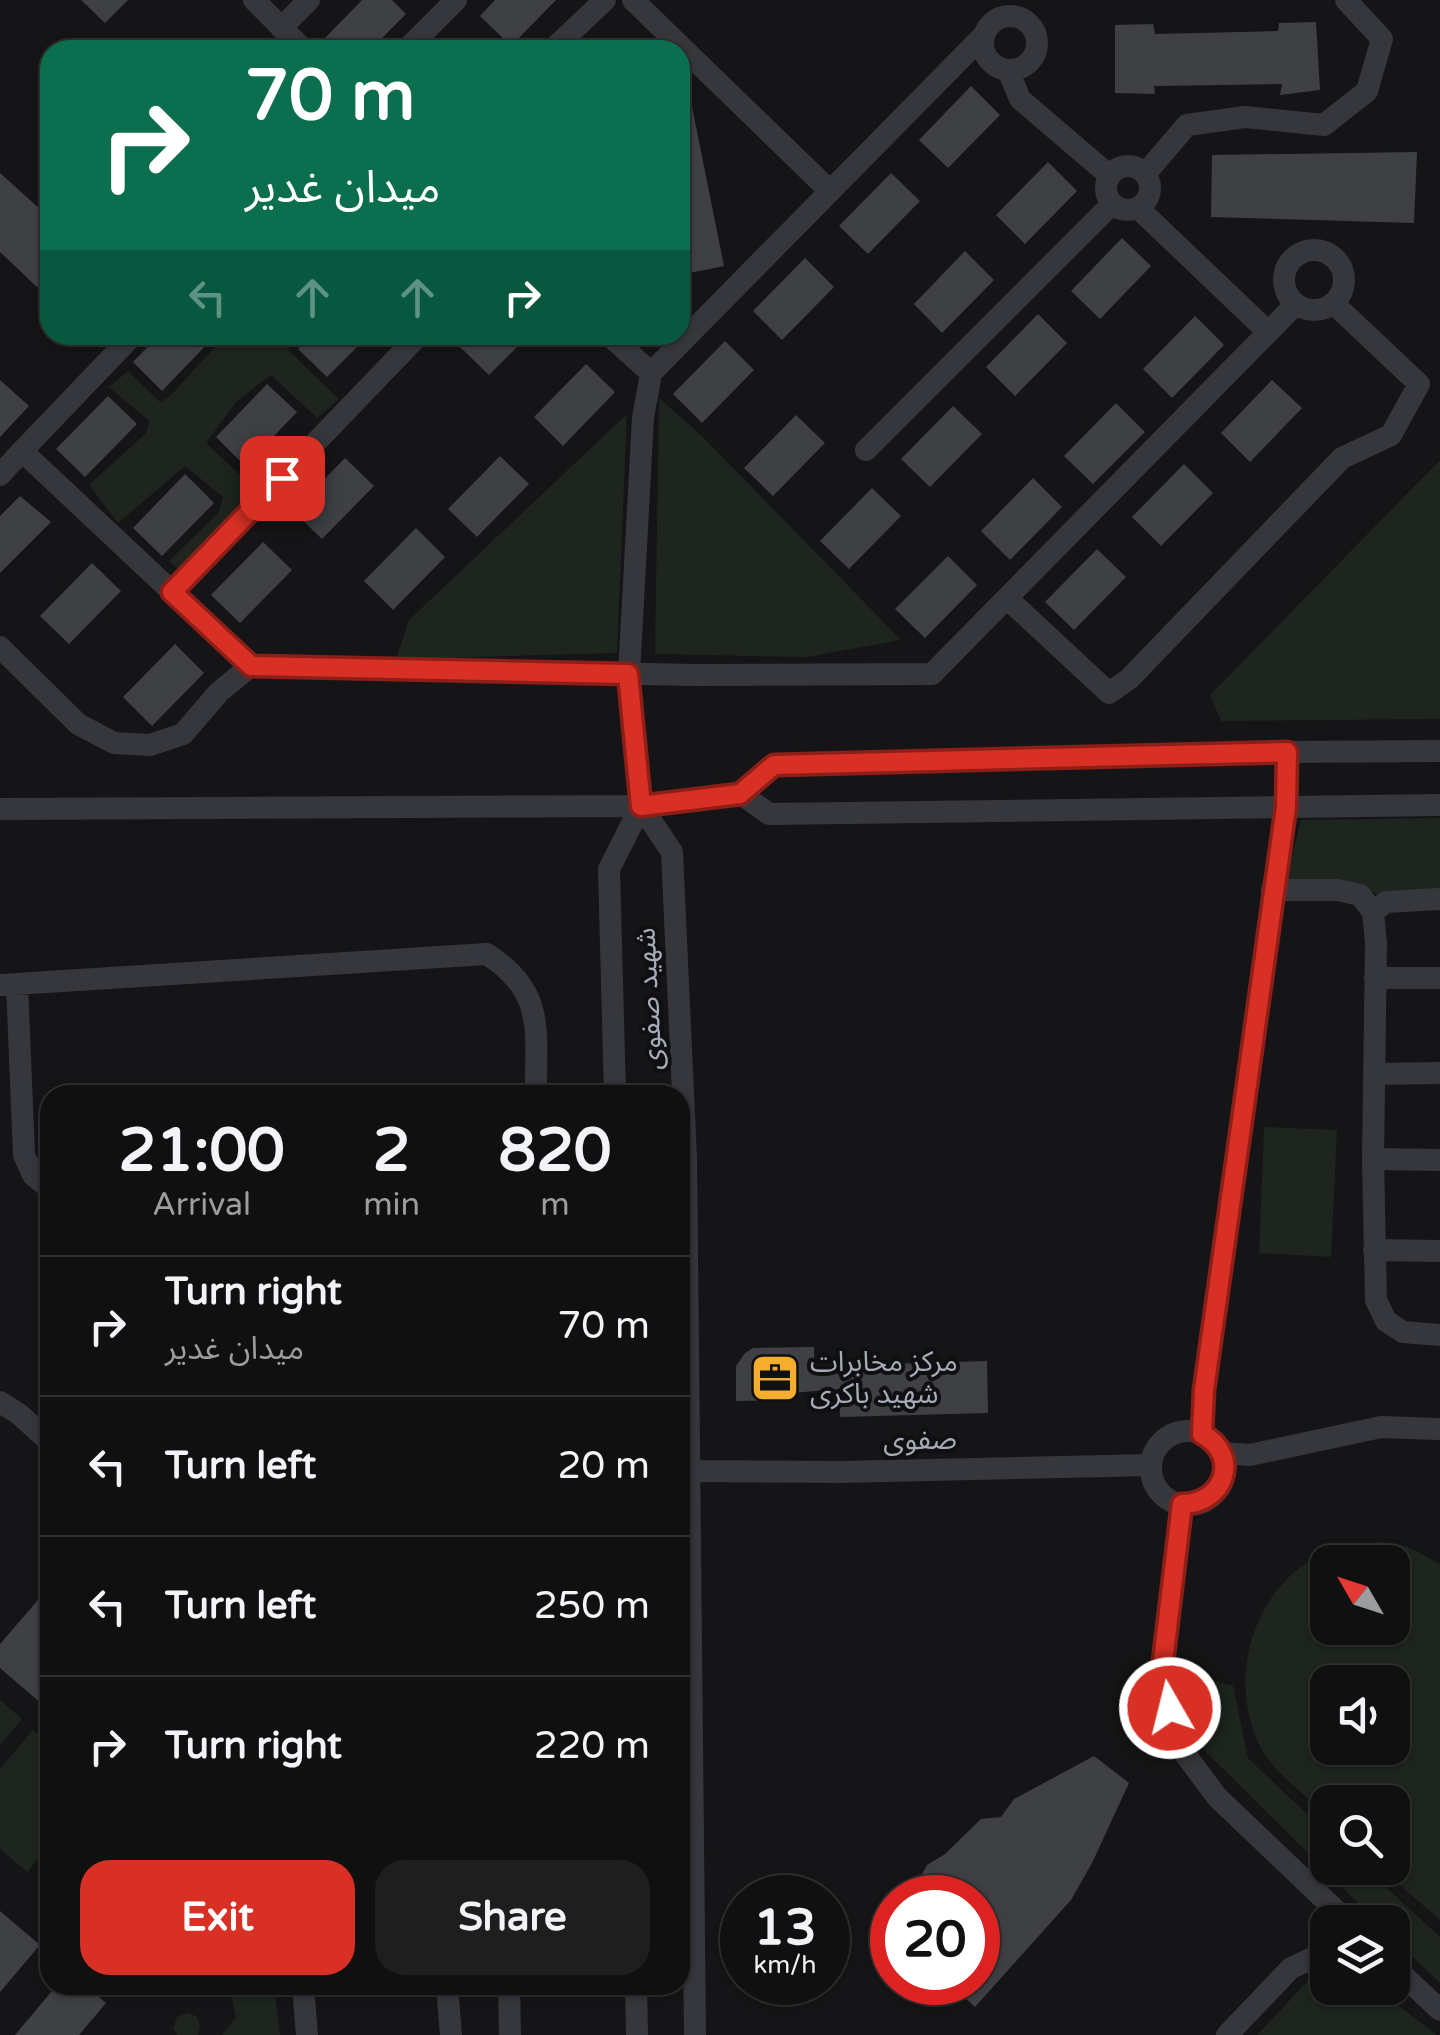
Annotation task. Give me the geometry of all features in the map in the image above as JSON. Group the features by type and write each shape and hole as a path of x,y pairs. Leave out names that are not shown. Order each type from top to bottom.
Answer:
{"street":[{"path":"254,0 294,40"},
{"path":"282,28 309,0"},
{"path":"416,40 456,0"},
{"path":"563,40 605,0"},
{"path":"634,0 675,40"},
{"path":"1146,174 1187,125 1245,117 1324,125 1368,91 1382,39 1346,0"},
{"path":"690,333 987,28 1001,16 1028,8 1038,44 1036,53 1025,66 1008,70"},
{"path":"983,36 988,59 1008,70 1020,99 1110,176"},
{"path":"690,55 830,191"},
{"path":"1127,166 1146,174 1150,193 1138,208 1125,210 1112,204 1106,190 1110,176 1127,166"},
{"path":"866,450 1112,204"},
{"path":"1138,208 1267,331"},
{"path":"1310,250 1328,254 1341,268 1343,287 1332,303 1315,310 1296,304 1288,295 1284,276 1292,259 1310,250"},
{"path":"1009,600 1109,693 1129,679 1342,458 1391,436 1419,384 1332,303"},
{"path":"0,647 78,724 114,743 150,745 183,734 219,692 251,666 628,674 932,674 1296,304"},
{"path":"0,474 123,345"},
{"path":"172,592 409,345"},
{"path":"621,345 651,373"},
{"path":"641,806 628,674 643,418 651,373 679,345"},
{"path":"22,451 251,666"},
{"path":"0,809 641,806 740,794 774,765 1440,751"},
{"path":"1202,1434 1204,1390 1286,807 1287,752"},
{"path":"740,794 770,814 1440,805"},
{"name":"شهید صفوی","path":"615,1085 610,868 641,806 672,852 679,1085"},
{"path":"1272,890 1349,892 1360,895 1373,912 1376,1300 1386,1321 1403,1332 1440,1335"},
{"path":"1373,912 1386,902 1440,899"},
{"path":"40,1181 33,1175 24,1154 8,984 487,954 520,980 534,1010 536,1085"},
{"path":"1375,978 1440,978"},
{"path":"1374,1074 1440,1073"},
{"path":"1373,1159 1440,1160"},
{"path":"1374,1250 1440,1251"},
{"path":"0,1383 10,1408 40,1434"},
{"path":"1222,1453 1250,1454 1381,1427 1440,1429"},
{"path":"1192,1431 1202,1434 1222,1453 1224,1475 1220,1486 1204,1501 1182,1504 1162,1495 1152,1476 1151,1465 1160,1444 1169,1436 1192,1431"},
{"name":"صفوی","path":"690,1471 1151,1465"},
{"name":"شهید صفوی","path":"690,1471 694,2035"},
{"path":"1182,1504 1162,1670 1178,1746 1217,1797 1330,1905"},
{"path":"1227,2035 1290,1968 1310,1959"},
{"path":"1410,1982 1440,2010"},
{"path":"304,1995 307,2035"},
{"path":"447,1995 450,2035"},
{"path":"509,1995 510,2035"},
{"path":"636,1995 638,2035"}],"shaded area":[{"path":"217,345 293,345 288,350 339,399 317,418 271,375 236,402 206,443 238,473 260,486 180,571 169,561 219,512 223,497 185,466 118,523 89,485 146,433 149,421 109,387 128,371 160,402"},
{"path":"659,398 702,436 901,640 806,657 655,654"},
{"path":"627,414 617,653 396,659 409,620"},
{"path":"1440,460 1440,719 1221,721 1210,695"},
{"path":"1440,818 1440,893 1378,895 1361,884 1285,882 1301,820"},
{"path":"1264,1127 1337,1130 1331,1257 1259,1253"},
{"path":"1379,1542 1400,1545 1354,1545"},
{"path":"1410,1548 1440,1564 1440,1920 1400,1885 1410,1885 1410,1785 1310,1785 1310,1801 1262,1750 1246,1698 1250,1645 1259,1619 1290,1576 1310,1561 1310,1645 1410,1645"},
{"path":"1191,1674 1233,1686 1248,1758 1310,1817 1310,1855 1205,1751"},
{"path":"0,1700 22,1719 0,1745"},
{"path":"33,1730 40,1736 40,1857 27,1872 0,1849 0,1769"},
{"path":"1340,1885 1383,1885 1405,1905 1360,1905"},
{"path":"1410,1909 1440,1937 1440,1983 1410,1954"},
{"path":"1310,1979 1310,2005 1397,2005 1437,2035 1257,2035"},
{"path":"275,1995 280,2035 222,2035 236,2018 232,1997"},
{"path":"187,2013 196,2016 200,2025 198,2035 177,2035 173,2028 177,2017"}],"building":[{"path":"81,0 128,0 105,23"},
{"path":"362,0 392,0 406,14 380,40 325,38"},
{"path":"495,0 556,0 517,40 505,40 480,16"},
{"path":"1316,22 1320,90 1280,95 1282,84 1154,86 1155,94 1115,93 1115,25 1153,24 1155,34 1278,31 1279,23"},
{"path":"971,86 1000,115 948,168 919,140"},
{"path":"690,97 724,266 690,273"},
{"path":"1417,152 1414,223 1211,217 1212,155"},
{"path":"1048,162 1077,191 1025,244 996,215"},
{"path":"0,173 40,209 40,284 37,287 0,252"},
{"path":"891,173 920,201 868,254 839,226"},
{"path":"1122,238 1151,266 1100,319 1071,291"},
{"path":"965,251 994,280 942,333 914,304"},
{"path":"805,258 834,287 782,340 753,311"},
{"path":"1038,314 1067,343 1015,396 986,367"},
{"path":"1195,316 1224,345 1172,398 1143,369"},
{"path":"725,341 754,370 702,423 673,394"},
{"path":"149,345 206,345 162,391 133,362"},
{"path":"302,345 359,345 327,377 298,349"},
{"path":"462,345 519,345 489,375"},
{"path":"586,364 615,392 563,446 534,417"},
{"path":"0,380 29,406 0,437"},
{"path":"1272,380 1302,408 1250,462 1221,433"},
{"path":"267,384 297,412 245,466 216,437"},
{"path":"108,396 137,424 85,477 56,449"},
{"path":"1116,403 1145,432 1093,484 1064,456"},
{"path":"953,406 982,434 930,487 901,459"},
{"path":"796,415 825,443 773,496 744,468"},
{"path":"500,456 529,484 477,537 448,509"},
{"path":"345,458 374,486 322,539 293,511"},
{"path":"1184,464 1213,493 1161,546 1132,517"},
{"path":"185,474 214,503 162,556 133,528"},
{"path":"1033,478 1062,507 1010,560 981,531"},
{"path":"872,488 901,516 849,569 820,541"},
{"path":"20,496 51,522 0,573 0,516"},
{"path":"416,528 445,557 393,610 364,581"},
{"path":"263,542 292,570 240,623 211,595"},
{"path":"1097,549 1126,577 1074,630 1045,602"},
{"path":"948,556 977,585 925,638 895,609"},
{"path":"92,563 121,591 69,644 40,616"},
{"path":"175,644 204,673 152,726 123,697"},
{"path":"814,1347 814,1366 987,1361 988,1413 840,1417 839,1389 780,1394 781,1400 736,1401 736,1366 745,1353 753,1348"},
{"path":"40,1598 40,1702 0,1668 0,1644"},
{"path":"1094,1756 1129,1783 1071,1900 1000,1979 1000,1875 922,1875 927,1865 945,1854 981,1819 1001,1817 1014,1799"},
{"path":"0,1911 40,1945 0,1992"},
{"path":"49,1995 97,1995 106,2003 79,2035 15,2035"}],"place":[{"name":"مرکز مخابرات شهید باکری","path":"775,1378"}],"route":[{"path":"282,478 172,592 251,666 628,674 641,806 740,794 774,765 1287,752 1286,807 1204,1390 1202,1434 1222,1453 1224,1475 1220,1486 1204,1501 1182,1504 1162,1670 1170,1708"}]}
